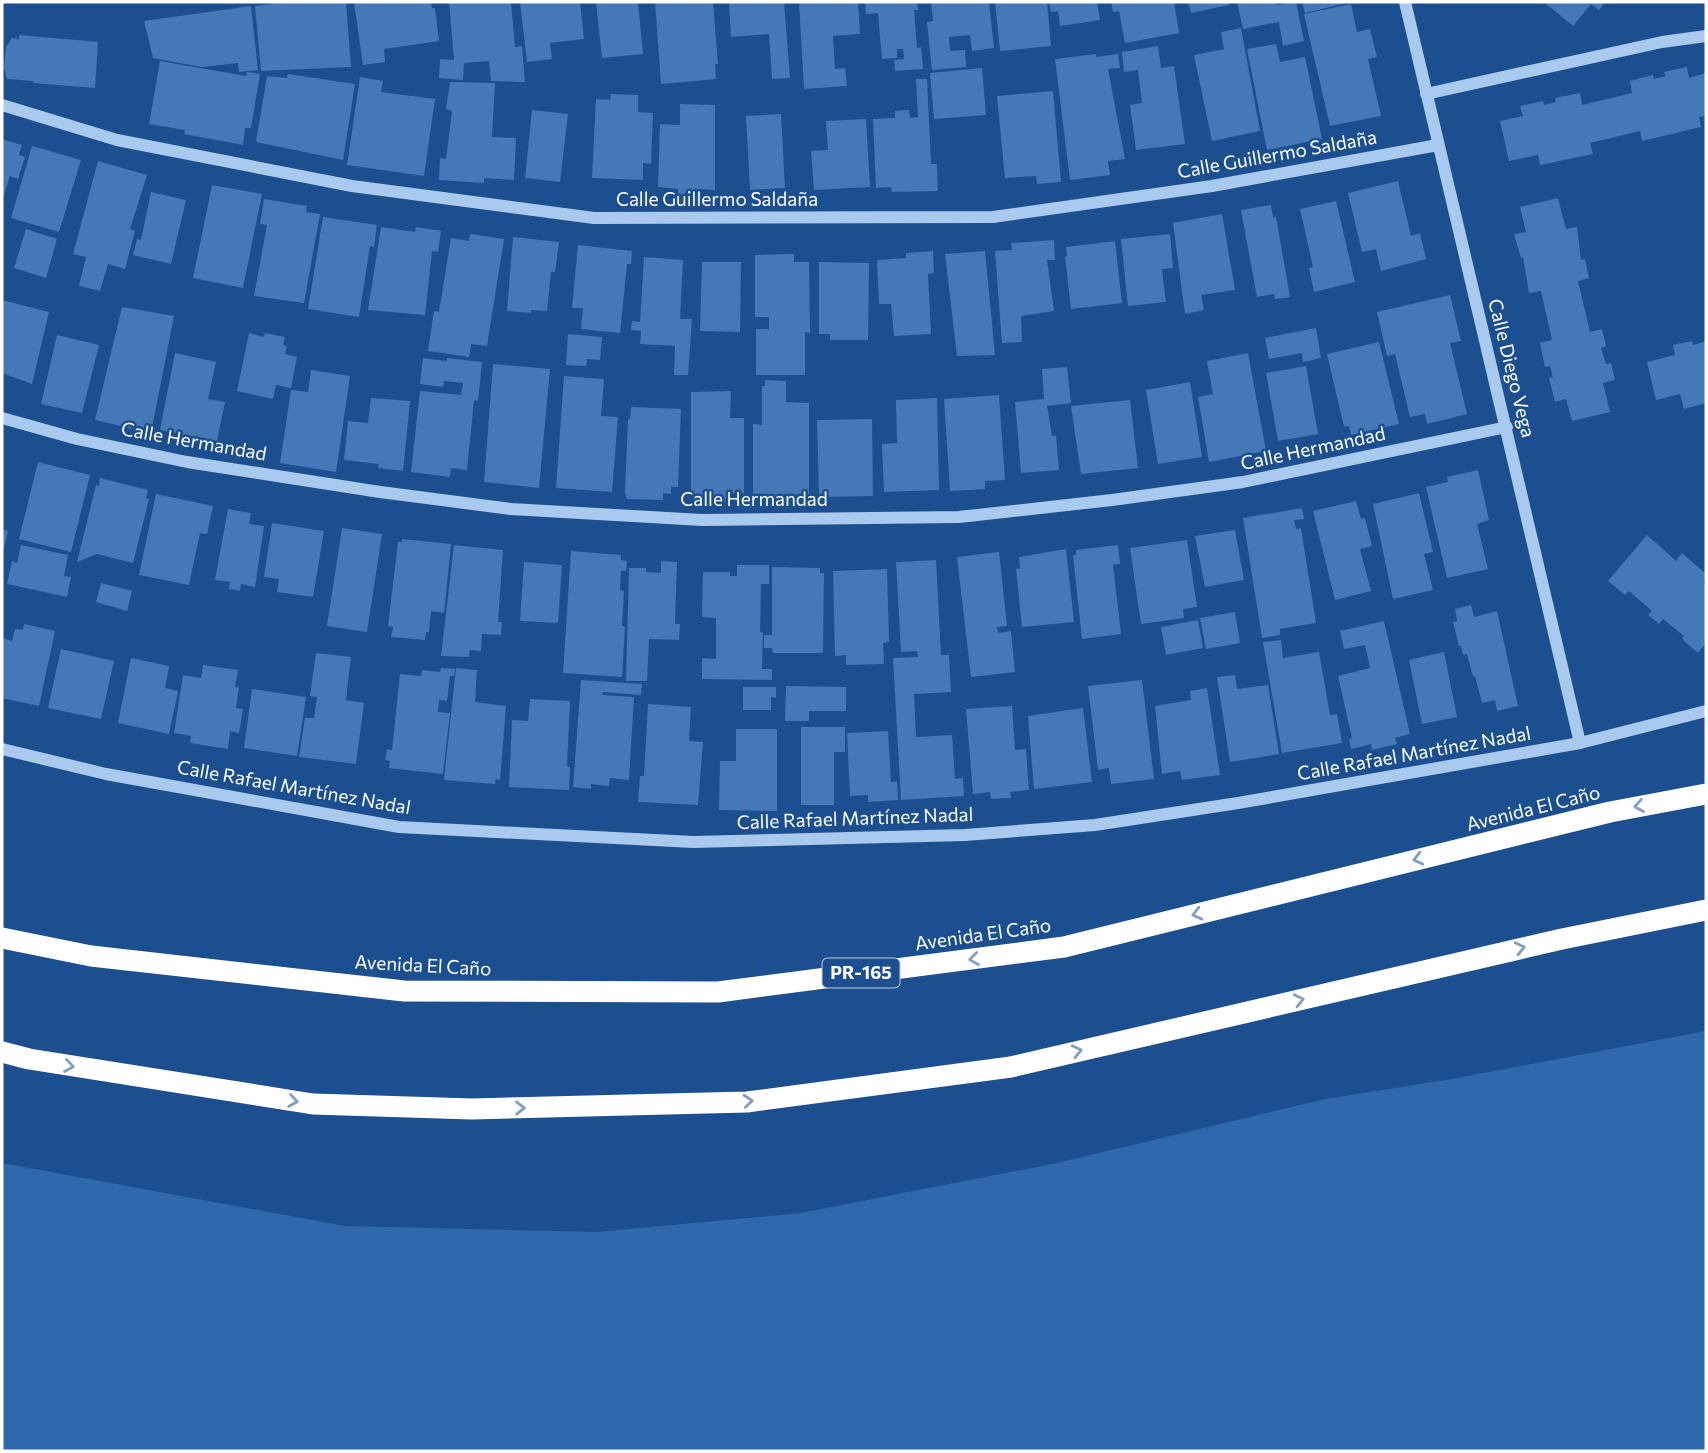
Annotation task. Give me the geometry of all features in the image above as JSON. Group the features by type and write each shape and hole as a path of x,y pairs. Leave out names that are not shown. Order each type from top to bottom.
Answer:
{"highway":[{"name":"Avenida El Caño","path":"2,938 91,956 404,992 718,992 1064,947 1610,812 1706,794"},
{"path":"2,1052 29,1059 313,1104 472,1109 747,1102 1011,1067 1562,939 1706,910"}],"street":[{"name":"Calle Diego Vega","path":"1405,2 1580,743"},
{"path":"1426,94 1662,42 1706,36"},
{"name":"Calle Guillermo Saldaña","path":"2,105 117,141 352,186 594,218 993,217 1212,186 1438,145"},
{"name":"Calle Hermandad","path":"2,418 77,439 187,462 380,492 511,509 702,520 959,517 1112,500 1243,482 1507,427"},
{"name":"Calle Rafael Martínez Nadal","path":"2,749 106,774 399,827 693,842 965,835 1095,825 1238,803 1580,743 1706,711"}],"shaded area":[{"path":"1706,1031 1706,1451 2,1451 2,1163 345,1226 597,1232 801,1213 1057,1163 1325,1099 1452,1079"}],"building":[{"path":"289,2 346,2 351,67 261,71 255,6"},
{"path":"354,2 431,2 432,8 435,8 439,41 384,49 385,62 363,65"},
{"path":"449,2 511,2 515,47 522,46 525,82 491,81 489,61 464,63 463,80 439,78 440,59 454,60"},
{"path":"520,2 580,2 584,39 550,43 552,59 527,62"},
{"path":"596,2 638,2 643,54 602,58"},
{"path":"655,2 713,2 718,64 715,64 716,79 661,84"},
{"path":"729,2 784,2 790,78 772,79 769,34 731,37"},
{"path":"799,2 858,2 860,34 833,36 835,69 845,68 847,86 804,89"},
{"path":"865,2 917,2 918,10 914,10 917,48 921,47 923,69 895,71 894,60 904,59 903,49 897,49 897,58 882,59 878,13 866,14"},
{"path":"931,2 989,2 994,48 972,51 970,35 949,37 950,51 965,50 966,67 932,70 927,22 933,21"},
{"path":"995,2 1047,2 1051,46 1000,51"},
{"path":"1049,2 1097,2 1100,20 1060,26 1058,11 1051,12"},
{"path":"1111,2 1174,2 1179,33 1125,43 1119,11 1113,12"},
{"path":"1188,2 1228,2 1229,5 1191,13"},
{"path":"1237,2 1275,2 1276,5 1296,2 1304,41 1283,46 1279,22 1243,29"},
{"path":"1302,2 1347,2 1347,3 1305,13"},
{"path":"1544,2 1605,2 1599,10 1591,4 1573,26"},
{"path":"1351,4 1357,32 1370,29 1377,57 1368,59 1381,116 1330,126 1304,14"},
{"path":"251,6 258,70 239,72 238,63 202,67 153,58 144,21"},
{"path":"1241,28 1260,131 1212,141 1194,55 1224,49 1221,32"},
{"path":"19,35 98,42 95,88 7,79 4,67 6,47 12,38 19,39"},
{"path":"1276,44 1280,62 1305,57 1322,139 1267,150 1247,49"},
{"path":"1158,46 1161,68 1174,66 1185,144 1136,150 1130,105 1142,103 1138,70 1124,72 1122,52"},
{"path":"1096,54 1096,57 1118,54 1120,68 1108,69 1125,159 1108,161 1110,175 1070,180 1055,59"},
{"path":"160,61 246,76 247,72 260,74 251,128 245,128 243,145 184,134 185,130 149,124"},
{"path":"1687,67 1689,78 1706,73 1706,116 1699,117 1701,127 1642,141 1640,131 1590,143 1593,154 1540,165 1538,155 1509,161 1500,121 1523,116 1520,106 1543,101 1544,105 1556,102 1555,98 1580,93 1582,105 1632,93 1630,81 1653,75 1654,79 1666,76 1664,72"},
{"path":"982,68 986,115 934,119 930,73"},
{"path":"288,74 355,84 343,160 256,142 267,76 287,78"},
{"path":"360,77 383,81 381,92 435,99 424,176 347,165"},
{"path":"916,79 927,79 931,164 937,164 938,191 892,192 891,187 876,188 873,119 895,118 895,111 909,110 910,118 918,117"},
{"path":"450,82 495,83 492,137 516,138 514,180 484,178 484,183 439,180 440,158 446,159 452,111 446,109"},
{"path":"1053,91 1061,182 1037,184 1036,176 1005,178 997,96"},
{"path":"611,94 638,95 638,112 653,113 651,164 643,163 643,180 592,178 596,99 610,100"},
{"path":"680,104 715,105 715,190 697,189 697,196 678,196 678,189 658,187 660,124 680,125"},
{"path":"532,110 568,114 560,182 525,178"},
{"path":"781,114 785,188 750,190 746,116"},
{"path":"866,119 870,187 814,190 811,151 828,150 826,121"},
{"path":"2,139 22,145 19,155 25,157 18,179 10,176 2,201"},
{"path":"32,146 81,160 59,232 11,218"},
{"path":"98,161 147,175 130,229 135,231 125,269 108,264 100,291 79,286 86,257 73,254"},
{"path":"1398,181 1411,236 1420,233 1426,259 1381,271 1376,249 1362,252 1348,193"},
{"path":"212,185 262,194 243,288 193,278"},
{"path":"151,192 186,200 171,264 133,255 137,239 141,240"},
{"path":"1558,198 1566,229 1577,227 1581,260 1585,259 1589,278 1578,281 1590,332 1602,329 1606,346 1601,348 1606,364 1611,363 1615,380 1603,383 1610,412 1572,421 1566,399 1555,402 1549,378 1553,377 1550,366 1545,367 1540,343 1552,340 1541,291 1529,293 1523,257 1521,258 1514,234 1526,232 1520,207"},
{"path":"264,199 307,206 306,212 320,214 304,303 254,296 267,225 260,224"},
{"path":"1336,201 1355,282 1314,292 1309,268 1313,267 1300,209"},
{"path":"1271,205 1273,217 1276,217 1290,297 1275,299 1274,294 1257,297 1241,210"},
{"path":"1222,214 1235,290 1201,295 1204,310 1185,314 1173,223"},
{"path":"323,217 377,225 374,247 370,246 359,317 308,309"},
{"path":"381,227 415,232 416,227 441,231 438,252 432,251 425,315 368,310"},
{"path":"26,229 57,239 46,278 14,268"},
{"path":"470,234 504,239 487,346 471,344 469,357 428,351 434,311 439,312 451,238 469,241"},
{"path":"1170,234 1173,268 1162,269 1166,302 1128,306 1121,239"},
{"path":"513,237 559,242 555,272 551,272 547,311 507,311"},
{"path":"1054,240 1055,260 1047,260 1054,311 1021,316 1022,342 1002,343 995,251 1012,250 1011,243"},
{"path":"1115,241 1122,303 1071,309 1066,247"},
{"path":"578,245 632,251 631,264 627,264 620,333 581,329 583,308 572,308"},
{"path":"933,251 934,273 928,274 931,334 894,336 891,304 879,304 877,260 906,258 906,253"},
{"path":"985,251 995,355 957,356 945,254"},
{"path":"794,254 794,262 809,262 810,333 805,332 805,375 756,375 756,329 769,329 769,317 755,317 755,255"},
{"path":"644,257 683,260 680,319 692,319 688,375 674,375 675,346 640,344 641,331 631,330 632,321 640,322"},
{"path":"702,262 741,262 740,332 700,331"},
{"path":"819,262 869,263 868,340 830,340 830,334 819,334"},
{"path":"1450,295 1461,341 1450,343 1467,414 1427,424 1425,414 1410,417 1395,354 1387,356 1377,312"},
{"path":"2,300 49,312 32,384 2,373"},
{"path":"122,307 174,316 151,433 95,420"},
{"path":"1316,328 1321,358 1303,362 1302,353 1269,359 1265,338"},
{"path":"249,333 264,337 265,333 285,337 285,354 297,357 291,388 276,385 273,399 237,391"},
{"path":"568,334 602,337 600,360 587,359 586,366 566,365"},
{"path":"57,335 99,345 82,413 41,404"},
{"path":"1692,341 1693,345 1706,341 1706,403 1684,409 1680,394 1656,400 1647,362 1675,355 1673,345"},
{"path":"1379,342 1399,424 1351,435 1349,426 1344,427 1327,354"},
{"path":"175,353 216,362 208,399 225,402 217,441 160,430"},
{"path":"1248,353 1266,451 1209,462 1198,397 1213,394 1207,361"},
{"path":"423,358 482,362 478,401 474,400 467,470 451,468 450,477 411,472 420,391 461,395 463,383 444,381 443,387 420,384"},
{"path":"493,364 550,369 539,488 484,482"},
{"path":"1306,366 1318,434 1278,441 1266,373"},
{"path":"1067,367 1071,403 1047,406 1052,436 1056,436 1059,470 1021,473 1015,402 1044,399 1042,369"},
{"path":"311,370 350,376 336,472 280,463 291,390 308,392"},
{"path":"564,376 604,379 601,416 618,417 612,492 556,488"},
{"path":"765,380 786,381 786,402 809,403 809,497 753,496 753,424 762,425 762,386 765,386"},
{"path":"1190,382 1202,457 1158,464 1146,390"},
{"path":"731,391 730,418 744,418 744,493 727,493 727,502 709,502 708,495 691,495 691,392"},
{"path":"999,395 1005,480 985,481 985,489 950,491 944,399"},
{"path":"371,398 410,401 403,471 378,468 379,464 344,460 348,421 368,423"},
{"path":"937,398 939,490 884,492 882,444 897,443 896,400"},
{"path":"1130,400 1138,468 1081,474 1071,406"},
{"path":"631,407 681,409 678,487 671,487 671,494 663,493 663,500 627,499 628,420"},
{"path":"872,419 873,496 819,497 817,420"},
{"path":"38,462 90,475 71,552 19,539"},
{"path":"1478,470 1489,520 1477,524 1488,569 1447,578 1426,487 1448,482 1447,477"},
{"path":"100,478 148,490 146,498 149,499 133,563 97,554 77,562"},
{"path":"1419,493 1433,552 1424,554 1433,590 1393,599 1373,504"},
{"path":"156,494 213,506 207,534 200,533 189,585 139,575"},
{"path":"1356,501 1361,519 1365,518 1372,546 1360,549 1371,591 1335,600 1313,511"},
{"path":"1302,508 1304,519 1294,520 1296,529 1301,528 1316,623 1280,629 1280,635 1262,638 1243,518"},
{"path":"228,509 251,513 249,524 264,526 255,587 241,584 240,591 229,589 230,582 215,580"},
{"path":"272,523 324,531 313,597 277,592 279,579 264,577"},
{"path":"342,528 382,534 367,632 327,626"},
{"path":"2,529 8,531 3,553 2,553"},
{"path":"1235,530 1244,580 1205,587 1195,536"},
{"path":"1647,535 1676,561 1682,553 1706,574 1706,643 1698,653 1682,639 1684,636 1663,619 1659,624 1648,615 1652,611 1629,591 1625,595 1608,581"},
{"path":"402,539 451,544 444,613 431,611 429,632 426,632 425,640 391,637 393,627 388,626 398,542 402,542"},
{"path":"1187,540 1197,607 1183,609 1184,618 1141,624 1130,548"},
{"path":"21,545 68,555 64,576 71,577 67,597 7,584 12,561 17,563"},
{"path":"454,545 503,550 498,622 502,622 501,635 482,634 481,651 470,650 469,657 441,656"},
{"path":"1118,545 1120,564 1113,565 1121,634 1082,639 1073,555 1076,555 1076,550"},
{"path":"1066,549 1074,622 1022,627 1016,569 1020,568 1019,557"},
{"path":"571,551 621,555 621,560 627,561 626,571 621,571 620,590 624,591 622,626 625,627 622,677 563,673"},
{"path":"999,552 1007,626 997,627 998,633 1011,631 1015,672 971,677 957,557"},
{"path":"936,560 941,655 949,655 951,692 914,694 916,737 952,735 955,779 963,778 964,796 901,800 893,658 918,657 917,651 901,652 896,562"},
{"path":"661,561 677,562 675,624 680,624 679,640 649,639 647,681 626,681 629,568 646,568 646,572 661,573"},
{"path":"524,562 562,565 558,623 520,621"},
{"path":"737,565 769,565 769,584 761,584 760,632 763,633 762,669 772,669 772,680 702,679 702,658 716,659 716,618 702,617 703,572 730,572 730,576 737,576"},
{"path":"772,567 820,568 820,573 824,573 823,653 773,653 772,648 764,648 764,635 772,635"},
{"path":"887,569 889,642 883,643 884,664 846,665 846,655 835,656 833,571"},
{"path":"101,583 132,591 127,611 96,602"},
{"path":"1471,605 1474,617 1497,611 1518,706 1497,711 1495,700 1482,703 1475,676 1473,677 1467,654 1463,655 1459,646 1453,622 1457,621 1455,609"},
{"path":"1235,612 1240,643 1206,649 1200,618"},
{"path":"1198,620 1203,648 1166,655 1161,627"},
{"path":"1384,621 1410,734 1395,738 1397,744 1372,750 1371,744 1351,749 1349,739 1352,738 1338,676 1370,668 1365,645 1344,649 1340,631"},
{"path":"24,624 55,631 39,706 2,698 2,638 12,641 15,629 23,630"},
{"path":"1281,640 1283,658 1319,652 1330,715 1337,714 1342,743 1282,753 1263,642"},
{"path":"61,649 114,661 101,719 48,708"},
{"path":"1444,652 1457,717 1422,724 1409,660"},
{"path":"316,653 351,657 346,700 364,703 356,764 299,757 305,718 314,718 317,697 310,696"},
{"path":"131,658 169,666 165,688 178,691 169,734 118,723"},
{"path":"203,665 238,670 235,687 239,687 236,708 243,709 239,733 230,731 228,749 190,743 191,736 174,733 183,675 201,678"},
{"path":"441,668 455,669 454,676 450,676 447,701 439,700 438,712 450,713 443,774 389,768 390,761 385,760 387,749 392,750 400,674 421,676 422,670 440,672"},
{"path":"456,668 477,670 475,702 506,706 500,780 496,779 495,784 444,780"},
{"path":"1235,675 1237,689 1268,685 1279,754 1230,762 1217,677"},
{"path":"581,680 642,684 641,695 603,692 602,695 634,697 629,780 610,778 609,786 591,784 591,789 573,787"},
{"path":"1142,680 1154,779 1111,784 1109,768 1098,770 1088,686"},
{"path":"786,686 846,687 846,711 809,711 809,721 785,721"},
{"path":"743,687 776,687 776,698 771,697 771,710 743,710"},
{"path":"1207,688 1220,775 1182,780 1180,771 1162,774 1155,706 1191,700 1190,691"},
{"path":"252,689 306,697 297,756 244,748"},
{"path":"530,699 570,701 567,767 570,767 569,790 509,787 512,720 528,721"},
{"path":"648,704 691,707 689,741 703,742 698,805 638,802 640,776 644,776"},
{"path":"1012,706 1015,750 1026,749 1029,790 1010,792 1011,798 991,799 990,792 973,794 966,709"},
{"path":"1083,708 1092,782 1034,789 1028,716"},
{"path":"801,727 845,727 845,752 834,752 834,805 801,805"},
{"path":"736,729 777,729 777,811 719,810 720,761 736,761"},
{"path":"888,731 891,782 897,781 898,800 868,802 868,795 850,796 847,733"}]}
